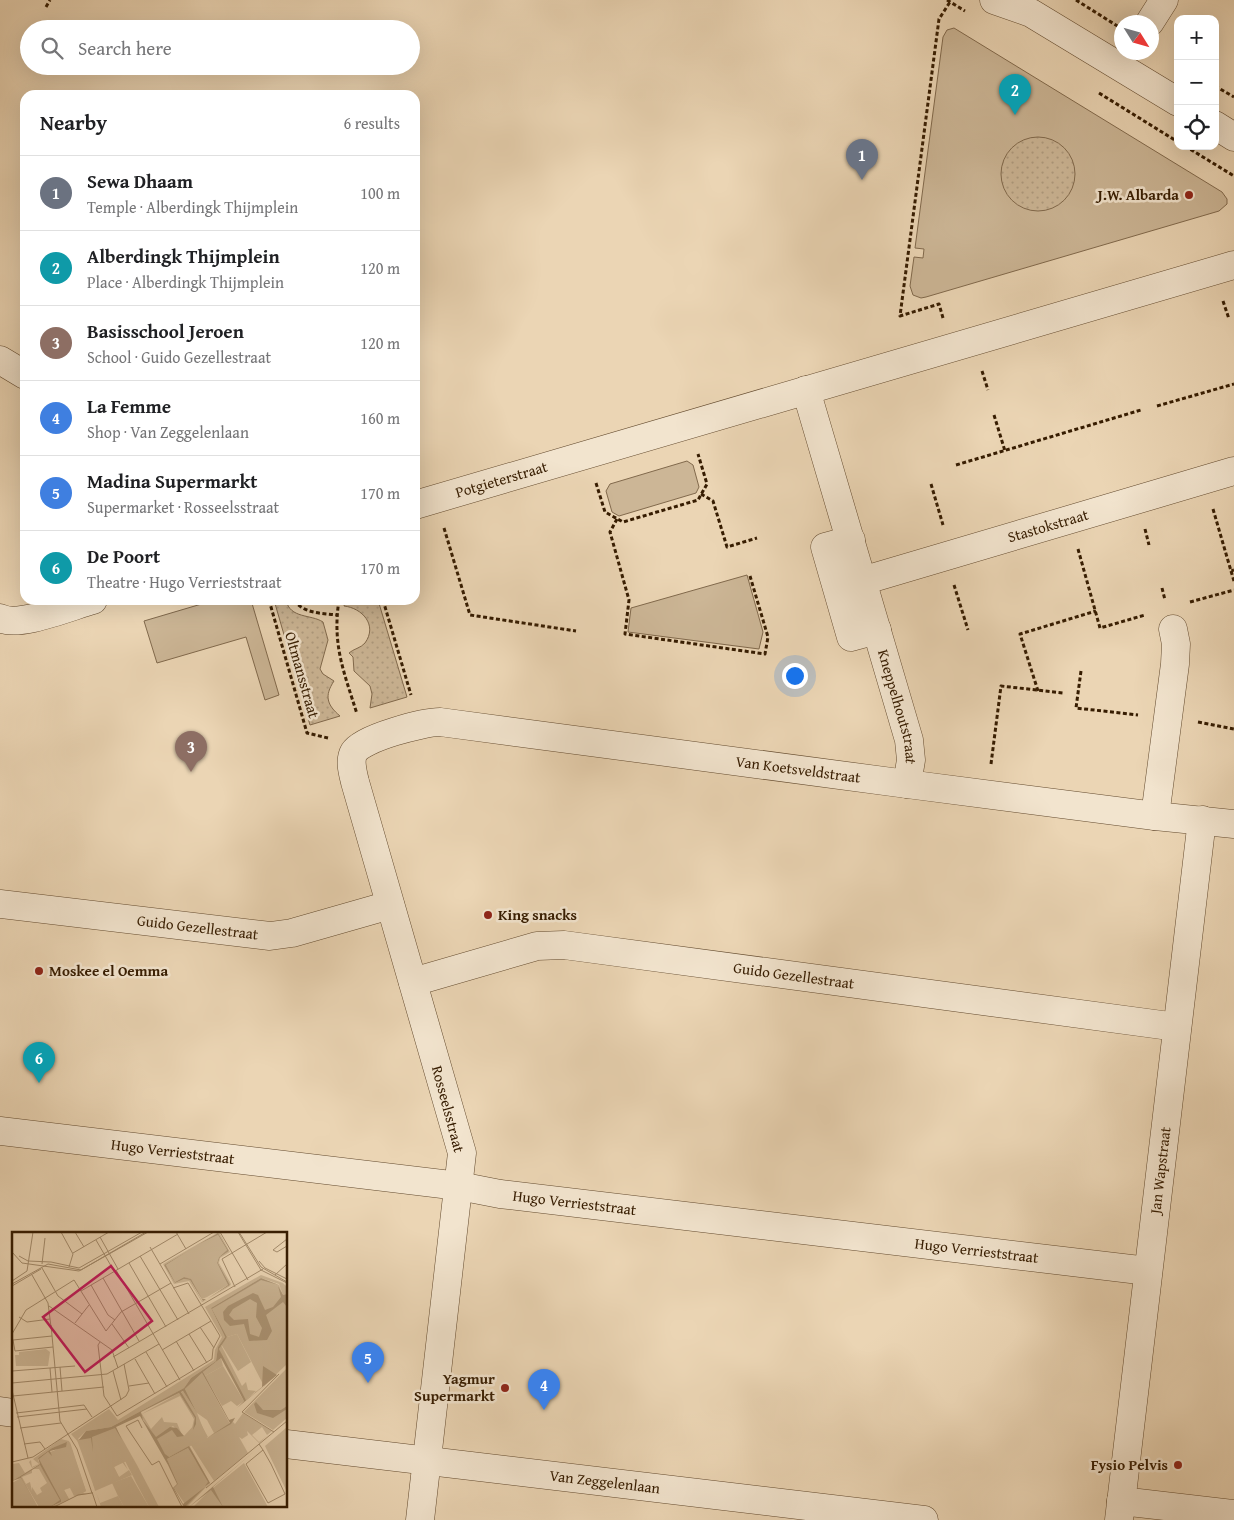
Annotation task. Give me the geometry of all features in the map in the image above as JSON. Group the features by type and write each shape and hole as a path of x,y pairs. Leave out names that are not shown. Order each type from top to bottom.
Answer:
{"street":[{"path":"994,0 1025,6 1131,62 1174,99"},
{"path":"1154,15 1164,0"},
{"path":"1219,128 1234,137"},
{"name":"Potgieterstraat","path":"420,504 1234,265"},
{"path":"0,360 20,372"},
{"name":"Kneppelhoutstraat","path":"806,390 910,744 911,760 906,784"},
{"name":"Stastokstraat","path":"862,581 1234,471"},
{"name":"Kneppelhoutstraat","path":"850,540 825,547 848,628 851,637 877,630"},
{"path":"0,618 9,621 22,621 76,605"},
{"path":"1155,816 1175,664 1176,644 1173,629"},
{"name":"Van Koetsveldstraat","path":"362,744 420,725 437,722 448,723 1155,816 1234,824"},
{"name":"Rosseelsstraat","path":"362,744 352,756 352,771 462,1156 420,1520"},
{"name":"Jan Wapstraat","path":"1120,1510 1202,820"},
{"name":"Guido Gezellestraat","path":"0,904 270,936 292,933 390,905"},
{"name":"Guido Gezellestraat","path":"413,982 549,944 1177,1027"},
{"name":"Hugo Verrieststraat","path":"0,1131 459,1186 512,1195 1148,1271"},
{"name":"Van Zeggelenlaan","path":"288,1444 924,1520"},
{"path":"1120,1510 1234,1514"}],"path":[{"path":"46,7 50,0"},
{"path":"1076,0 1114,23"},
{"path":"900,316 940,19 950,2"},
{"path":"1219,89 1234,98"},
{"path":"1192,150 1234,176"},
{"path":"1157,406 1234,384"},
{"path":"956,465 1141,410"},
{"path":"994,414 1005,451"},
{"path":"588,454 605,512 617,519 623,522 679,506 698,500 707,484 689,425"},
{"path":"931,484 944,530"},
{"path":"701,494 714,501 727,548 756,538"},
{"path":"617,519 610,532 629,600 624,634 765,654 768,637 750,576"},
{"path":"1218,527 1233,571 1234,581"},
{"path":"446,532 470,615 576,631"},
{"path":"1083,566 1100,628 1148,614"},
{"path":"952,579 968,630"},
{"path":"1188,603 1234,590"},
{"name":"Oltmansstraat","path":"270,605 307,733 362,744"},
{"path":"299,605 311,612 336,615"},
{"path":"337,605 336,630 339,654 362,744"},
{"path":"384,605 420,725"},
{"path":"1038,691 1020,634 1096,611"},
{"path":"1081,671 1076,708 1140,716"},
{"path":"992,759 1001,686 1063,693"},
{"path":"1192,721 1234,729"}],"shaded area":[{"path":"954,28 1222,192 1227,199 1227,204 1219,211 926,297 921,298 913,295 910,286 914,257 923,258 924,249 915,248 943,37 947,30"},
{"path":"1038,137 1052,140 1064,148 1072,160 1075,174 1072,188 1064,200 1052,208 1038,211 1024,208 1012,200 1004,188 1001,174 1004,160 1012,148 1024,140"},
{"path":"687,461 693,465 699,487 696,493 619,516 612,512 606,491 610,484"},
{"path":"747,575 763,632 759,649 628,632 631,608"},
{"path":"198,605 252,605 279,695 265,700 246,637 157,663 144,621"},
{"path":"275,605 288,605 296,613 323,622 328,640 320,669 323,674 334,681 329,691 328,700 332,708 340,716 310,725"},
{"path":"379,605 407,697 370,708 372,694 370,686 354,671 353,657 349,653 365,643 369,636 369,624 366,618 357,610 344,606"}],"place":[{"name":"Alberdingk Thijmplein","path":"1015,115"},
{"name":"Sewa Dhaam","path":"862,180"},
{"name":"J.W. Albarda","path":"1189,195"},
{"name":"Basisschool Jeroen","path":"191,772"},
{"name":"King snacks","path":"488,915"},
{"name":"Moskee el Oemma","path":"39,971"},
{"name":"De Poort","path":"39,1083"},
{"name":"Madina Supermarkt","path":"368,1383"},
{"name":"Yagmur Supermarkt","path":"505,1388"},
{"name":"La Femme","path":"544,1410"},
{"name":"Fysio Pelvis","path":"1178,1465"}]}
